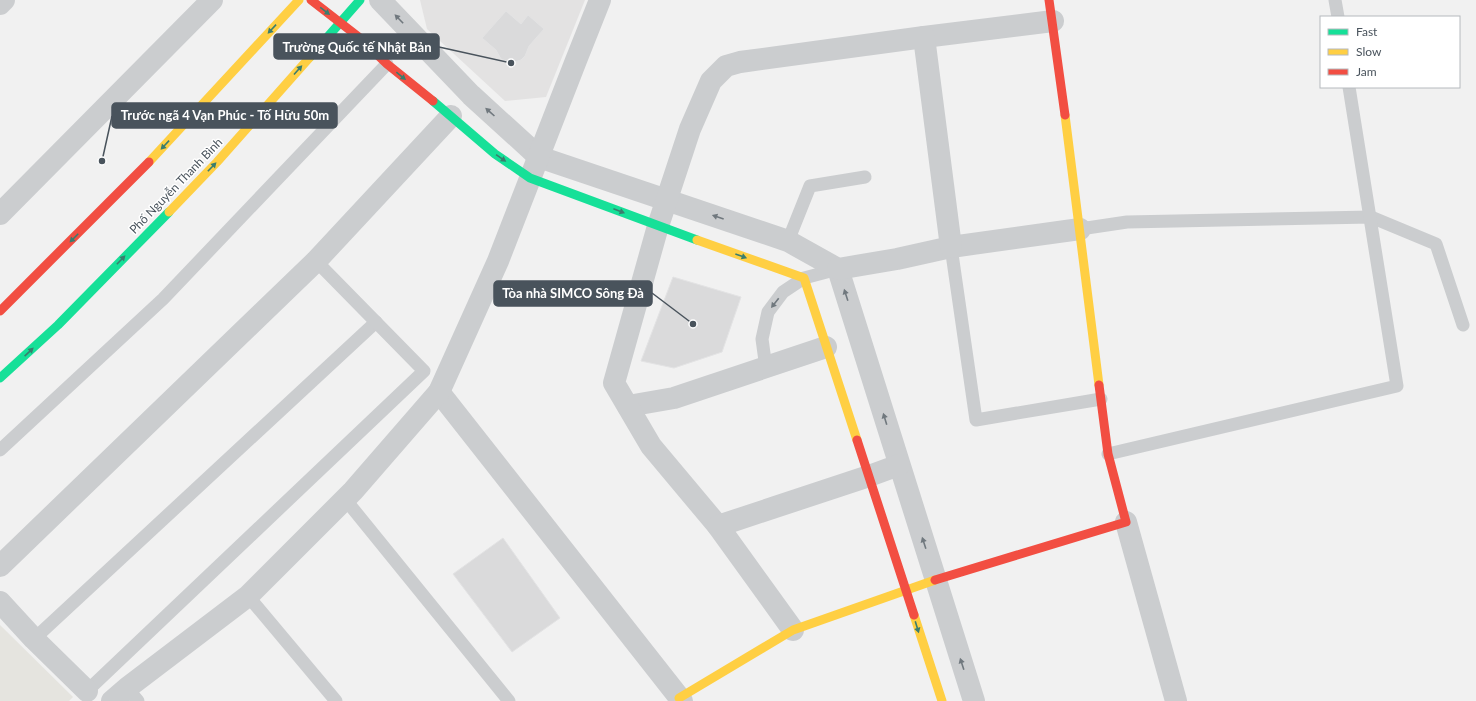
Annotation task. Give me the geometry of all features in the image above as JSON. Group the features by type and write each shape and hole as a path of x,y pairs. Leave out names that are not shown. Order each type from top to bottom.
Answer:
{"street":[{"path":"0,4 4,0"},
{"path":"0,214 212,0"},
{"path":"0,311 132,181 299,0"},
{"path":"311,0 360,38 387,64 495,154 530,178 658,226 804,278 942,701"},
{"name":"Phố Nguyễn Thanh Bình","path":"0,378 58,325 217,162 360,0"},
{"path":"380,0 471,95 539,157 788,241 838,270 950,247 1080,229"},
{"path":"126,697 248,596 345,499 439,392 498,261 600,0"},
{"path":"793,630 718,526 651,446 614,383 658,226 690,129 711,81 726,66 740,62 924,37 1051,10 1108,454 1176,701"},
{"path":"924,37 950,247"},
{"path":"0,566 316,261 451,116"},
{"path":"838,270 974,701"},
{"path":"628,406 674,398 826,348"},
{"path":"439,392 680,700 793,630 936,580 1126,522"},
{"path":"718,526 899,465"},
{"path":"0,602 34,639 87,691"}],"lane":[{"path":"1335,0 1338,16"},
{"path":"0,450 163,298 387,64"},
{"path":"1108,454 1397,386 1349,88"},
{"path":"788,241 810,186 865,177"},
{"path":"1080,229 1127,222 1371,217 1436,244 1463,325"},
{"path":"950,247 976,420 1101,399"},
{"path":"87,691 424,371 316,261"},
{"path":"766,368 762,339 768,312 783,292 804,278 838,270"},
{"path":"34,639 376,322"},
{"path":"345,499 509,701"},
{"path":"248,596 336,701"}],"shaded area":[{"path":"420,0 585,0 546,97 505,101 427,29"},
{"path":"0,625 73,697 69,701 0,701"}],"building":[{"path":"506,11 521,24 528,15 544,29 529,46 525,56 521,60 511,63 501,59 496,50 482,38"},
{"path":"673,277 741,297 722,352 674,368 641,361"},
{"path":"503,538 560,618 512,652 453,574"}],"traffic: fast":[{"path":"310,57 360,0"},
{"path":"433,101 495,154 530,178 697,240"},
{"path":"0,378 58,325 169,212"}],"traffic: slow":[{"path":"149,162 299,0"},
{"path":"169,212 217,162 310,57"},
{"path":"1065,115 1099,385"},
{"path":"697,240 804,278 857,440"},
{"path":"679,698 793,630 935,580"},
{"path":"914,615 942,701"}],"traffic: jam":[{"path":"311,0 360,38 387,64 433,101"},
{"path":"1049,0 1065,115"},
{"path":"0,311 149,162"},
{"path":"935,580 1126,522 1108,454 1099,385"},
{"path":"857,440 914,615"}],"place":[{"name":"Trường Quốc tế Nhật Bản","path":"511,63"},
{"name":"Trước ngã 4 Vạn Phúc - Tố Hữu 50m","path":"102,161"},
{"name":"Tòa nhà SIMCO Sông Đà","path":"693,324"}]}
